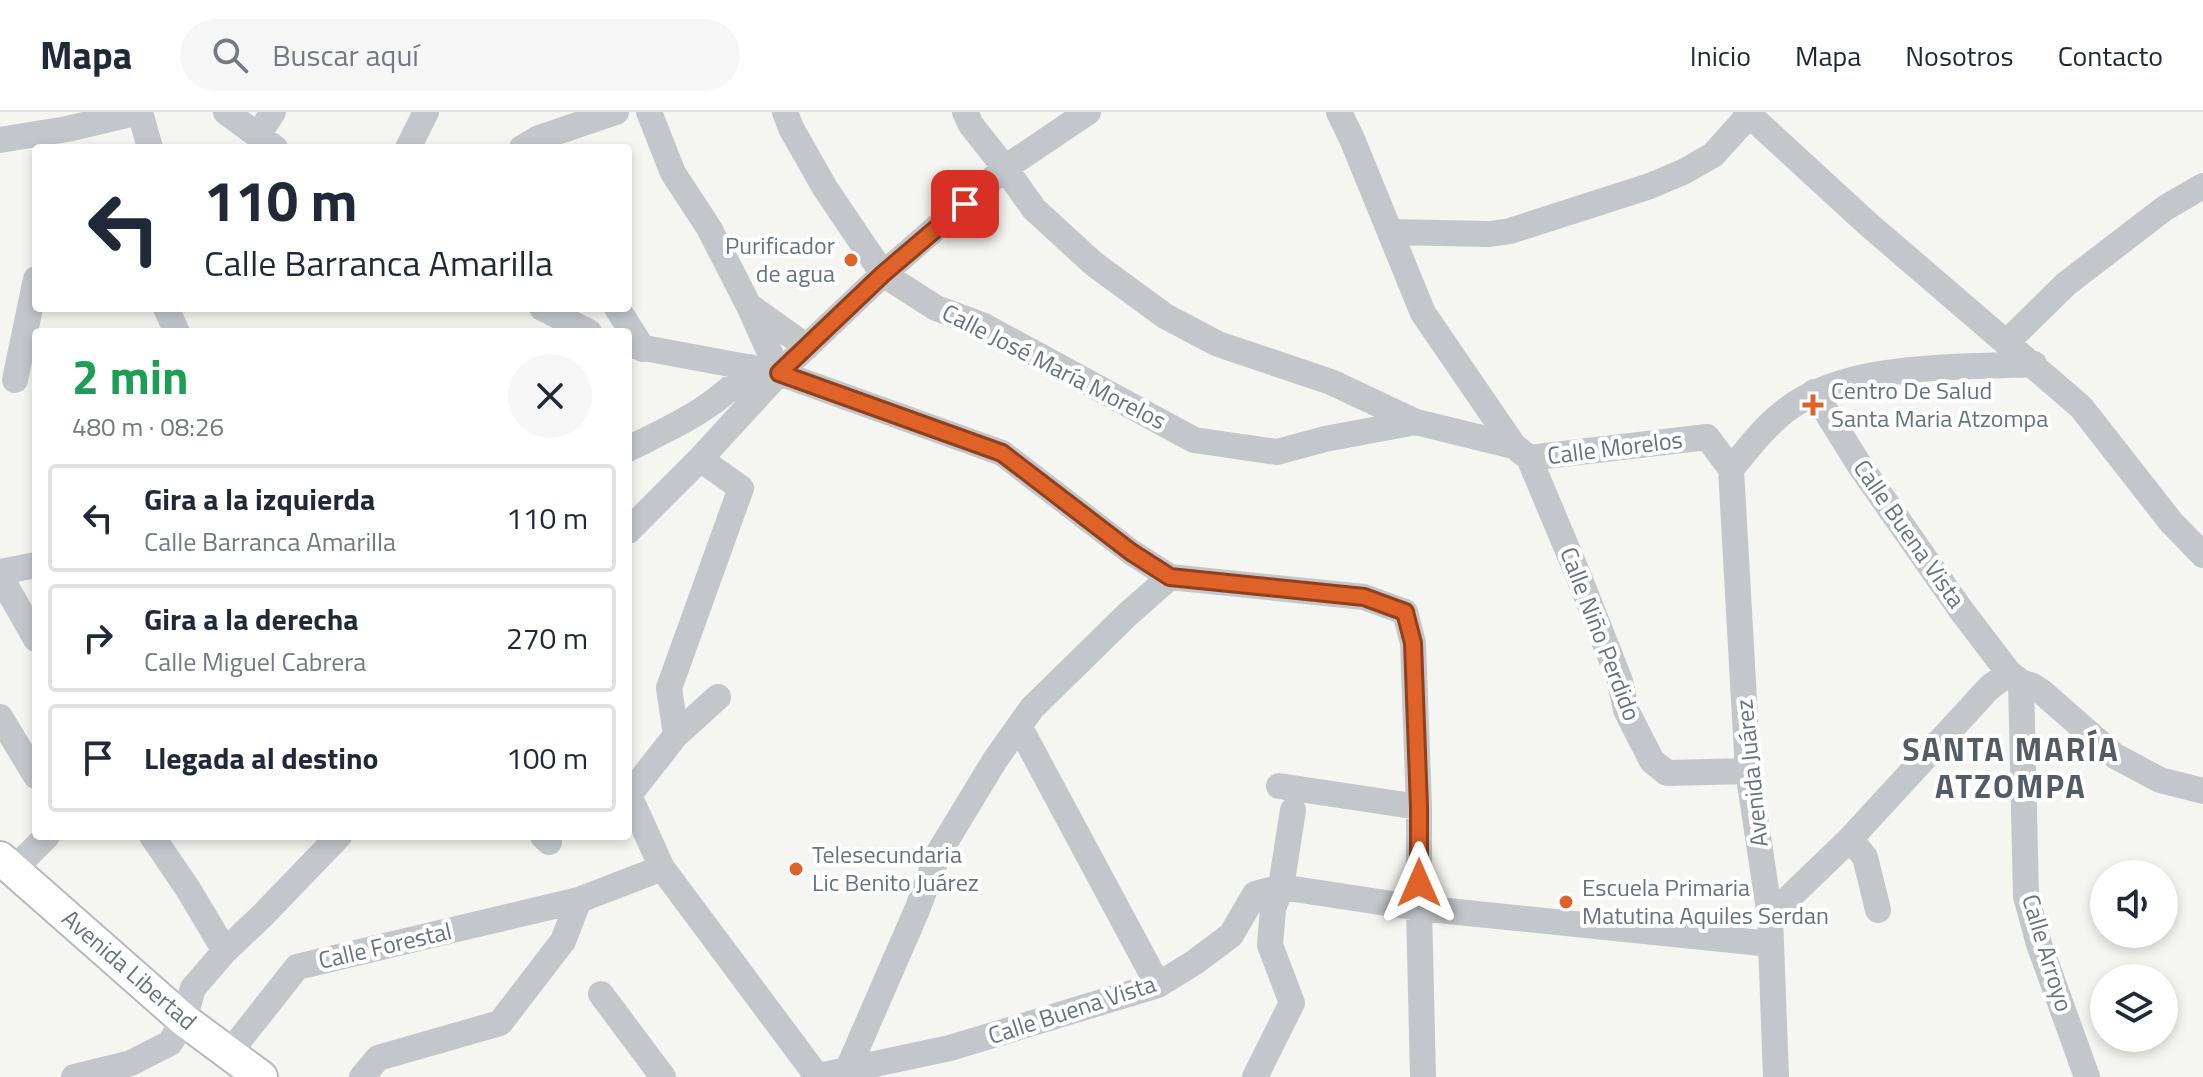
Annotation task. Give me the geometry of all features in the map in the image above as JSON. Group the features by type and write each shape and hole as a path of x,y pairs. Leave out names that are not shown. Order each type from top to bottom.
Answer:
{"main road":[{"name":"Avenida Libertad","path":"7,864 184,1020 261,1077"}],"street":[{"path":"0,140 65,138 139,112 149,144"},
{"path":"226,112 267,142 273,112"},
{"path":"410,144 426,112"},
{"path":"529,144 616,112"},
{"path":"649,112 673,173 709,228 779,373"},
{"name":"Calle José María Morelos","path":"785,112 825,188 883,274 936,308 984,326 1194,440 1277,452 1325,439 1416,422"},
{"path":"965,112 971,125 1034,209 1094,264 1165,316 1218,344 1331,382 1416,422 1522,452"},
{"path":"632,527 779,373 883,274 1005,168 1088,112"},
{"name":"Calle Niño Perdido","path":"1339,112 1423,313 1522,452 1579,577 1620,681 1626,710 1652,761 1667,773 1748,771"},
{"path":"1390,232 1490,234 1510,231 1650,186 1713,155 1748,113 1868,224 2081,407 2171,522 2203,555"},
{"path":"2006,343 2066,284 2165,208 2203,186"},
{"path":"15,380 32,298"},
{"path":"749,306 807,347"},
{"path":"550,312 581,328"},
{"path":"636,347 779,373 1002,453 1131,552 1170,577 1364,597 1405,612 1413,643 1423,1077"},
{"path":"1731,469 1768,425 1814,392 1859,377 1905,371 2034,364"},
{"path":"632,447 694,416 738,383 750,367"},
{"name":"Calle Buena Vista","path":"1814,392 1879,492 2015,678 2042,692 2115,756 2160,780 2203,791"},
{"name":"Calle Morelos","path":"1522,452 1707,437 1731,469"},
{"path":"676,735 669,688 741,488 700,459"},
{"name":"Avenida Juárez","path":"1731,469 1748,771 1770,916 1776,1077"},
{"path":"32,566 0,574 32,632"},
{"path":"847,1071 938,854 995,760 1032,708 1170,577"},
{"path":"1770,916 1850,839 1989,688 2015,678"},
{"name":"Calle Arroyo","path":"2015,678 2026,896 2039,944 2087,1077"},
{"path":"632,791 676,735 718,697"},
{"path":"0,717 32,769"},
{"path":"1019,726 1158,985"},
{"path":"1279,786 1419,807"},
{"path":"632,802 662,868 816,1076"},
{"path":"1255,1077 1292,1003 1270,945 1273,909 1281,887 1293,810"},
{"path":"1850,839 1865,857 1878,910"},
{"path":"7,864 41,840"},
{"path":"155,840 225,951"},
{"path":"74,1077 131,1063 170,1043 184,1020 193,988 330,840"},
{"name":"Calle Forestal","path":"230,1052 297,967 579,900 662,868"},
{"path":"1281,887 1419,908 1771,944"},
{"name":"Calle Buena Vista","path":"816,1076 950,1048 1158,985 1231,935 1255,894 1281,887"},
{"path":"362,1077 378,1058 500,1023 563,941 579,900"},
{"path":"601,994 663,1077"}],"place":[{"name":"Purificador de agua","path":"851,260"},
{"name":"Centro De Salud Santa Maria Atzompa","path":"1813,405"},
{"name":"Telesecundaria Lic Benito Juárez","path":"796,869"},
{"name":"Escuela Primaria Matutina Aquiles Serdan","path":"1566,902"}],"district":[{"name":"SANTA MARÍA ATZOMPA","path":"2011,768"}],"route":[{"path":"965,204 883,274 779,373 1002,453 1131,552 1170,577 1364,597 1405,612 1413,643 1419,883"}]}
